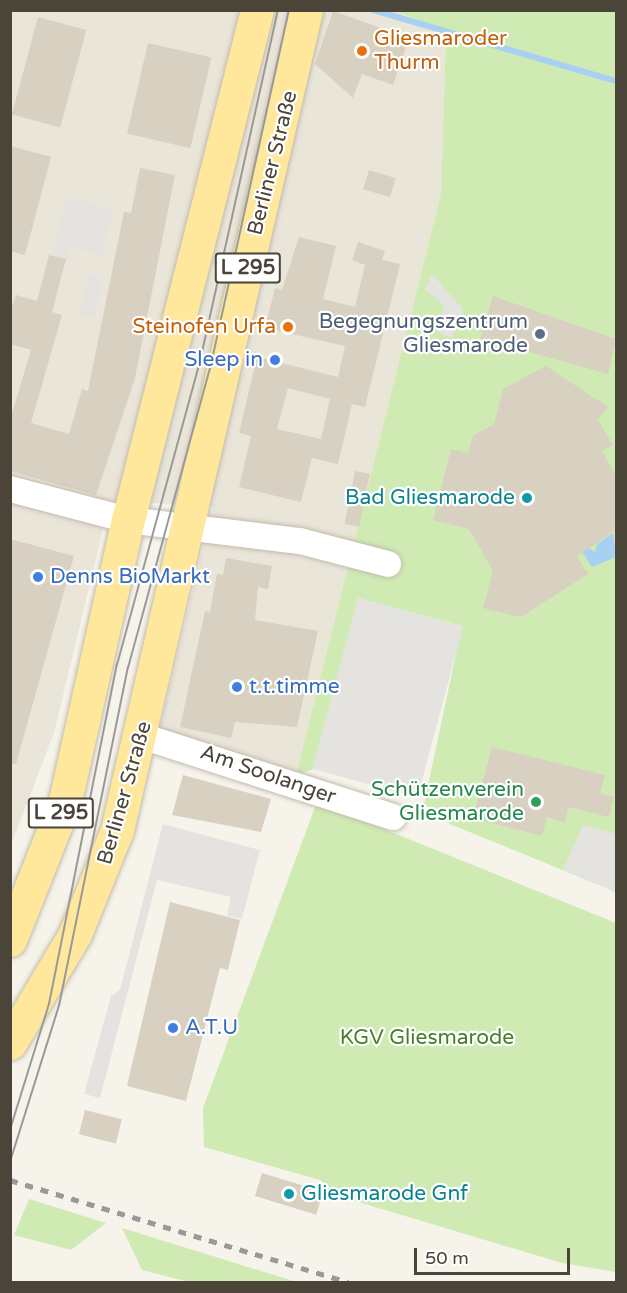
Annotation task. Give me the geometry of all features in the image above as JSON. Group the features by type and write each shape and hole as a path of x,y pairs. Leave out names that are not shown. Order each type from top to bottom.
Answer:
{"main road":[{"name":"L 295","path":"10,940 65,801 128,520 257,10"},
{"name":"Berliner Straße","path":"10,1043 61,961 102,875 142,736 306,10"}],"street":[{"path":"10,489 128,520 190,525 300,541 388,564"},
{"name":"Am Soolanger","path":"142,736 393,817"}],"shaded area":[{"path":"396,10 446,34 441,193 296,775 159,731 213,506 110,501 54,733 11,845 11,11"},
{"path":"67,198 113,209 102,255 71,247 68,259 52,255"},
{"path":"432,274 463,309 452,338 438,332 444,306 425,289"},
{"path":"88,275 103,278 95,318 80,315"},
{"path":"358,598 463,626 417,797 312,769"},
{"path":"163,824 260,850 242,919 227,916 231,897 157,880 100,1098 84,1094 111,996 120,990"},
{"path":"583,825 616,834 616,892 563,870"}],"green space":[{"path":"396,11 616,11 616,892 450,824 424,804 462,626 358,598 314,769 296,775 441,193 446,34"},
{"name":"KGV Gliesmarode","path":"317,802 616,923 616,1272 562,1263 342,1197 320,1180 204,1147 203,1108"},
{"path":"29,1199 106,1223 71,1250 14,1235"},
{"path":"122,1228 297,1282 189,1282 142,1270"}],"water":[{"path":"613,533 616,557 592,567 582,552 589,548 595,552 597,544"}],"building":[{"name":"Gliesmaroder Thurm","path":"333,11 409,38 393,85 362,74 353,98 315,64"},
{"path":"38,17 86,30 60,127 12,115"},
{"path":"148,43 211,58 190,148 127,134"},
{"path":"10,146 51,157 25,255 10,251"},
{"path":"140,168 175,175 135,378 96,495 10,471 10,420 31,350 10,344 10,312 16,295 37,301 49,255 66,259 52,312 62,315 31,423 69,434 82,389 88,391 124,212 131,213"},
{"path":"369,170 396,178 390,197 363,189"},
{"path":"299,237 336,246 323,299 355,307 365,265 352,260 358,242 385,251 382,260 400,264 365,407 352,404 338,464 312,458 301,502 239,487 251,436 239,433 257,357 338,377 345,346 265,328 275,288 282,290","holes":["288,388 330,399 321,439 277,429"]},
{"name":"Begegnungszentrum Gliesmarode","path":"493,296 616,339 608,374 480,338"},
{"name":"Bad Gliesmarode","path":"546,366 608,407 598,420 613,445 602,451 616,476 616,530 577,556 588,574 521,617 483,608 493,571 469,529 433,520 451,449 468,453 473,436 494,424 503,389"},
{"path":"355,471 370,474 359,527 345,524"},
{"path":"10,539 74,556 16,764 10,763"},
{"path":"226,558 272,566 268,589 258,587 255,620 318,631 297,727 235,722 231,738 180,727 205,611 210,612 217,574 223,575"},
{"path":"492,747 605,775 600,793 614,797 609,817 568,807 565,822 547,817 542,836 473,818"},
{"path":"183,775 271,799 261,832 172,815"},
{"name":"A.T.U","path":"170,902 240,920 228,970 220,968 186,1101 127,1086"},
{"path":"85,1110 122,1119 116,1143 79,1134"},
{"name":"Gliesmarode Gnf","path":"262,1173 323,1192 316,1215 255,1196"}],"waterway":[{"path":"373,10 616,81"}],"tram line":[{"path":"10,1130 49,1004 117,665 199,366 278,10"},
{"path":"10,1162 59,1006 128,668 210,369 289,10"}],"railway":[{"path":"10,1180 348,1282"}],"place":[{"name":"Gliesmaroder Thurm","path":"362,51"},
{"name":"Steinofen Urfa","path":"288,327"},
{"name":"Begegnungszentrum Gliesmarode","path":"540,334"},
{"name":"Sleep in","path":"275,360"},
{"name":"Bad Gliesmarode","path":"527,498"},
{"name":"Denns BioMarkt","path":"38,577"},
{"name":"t.t.timme","path":"237,687"},
{"name":"Schützenverein Gliesmarode","path":"536,802"},
{"name":"A.T.U","path":"173,1028"},
{"name":"Gliesmarode Gnf","path":"289,1194"}]}
